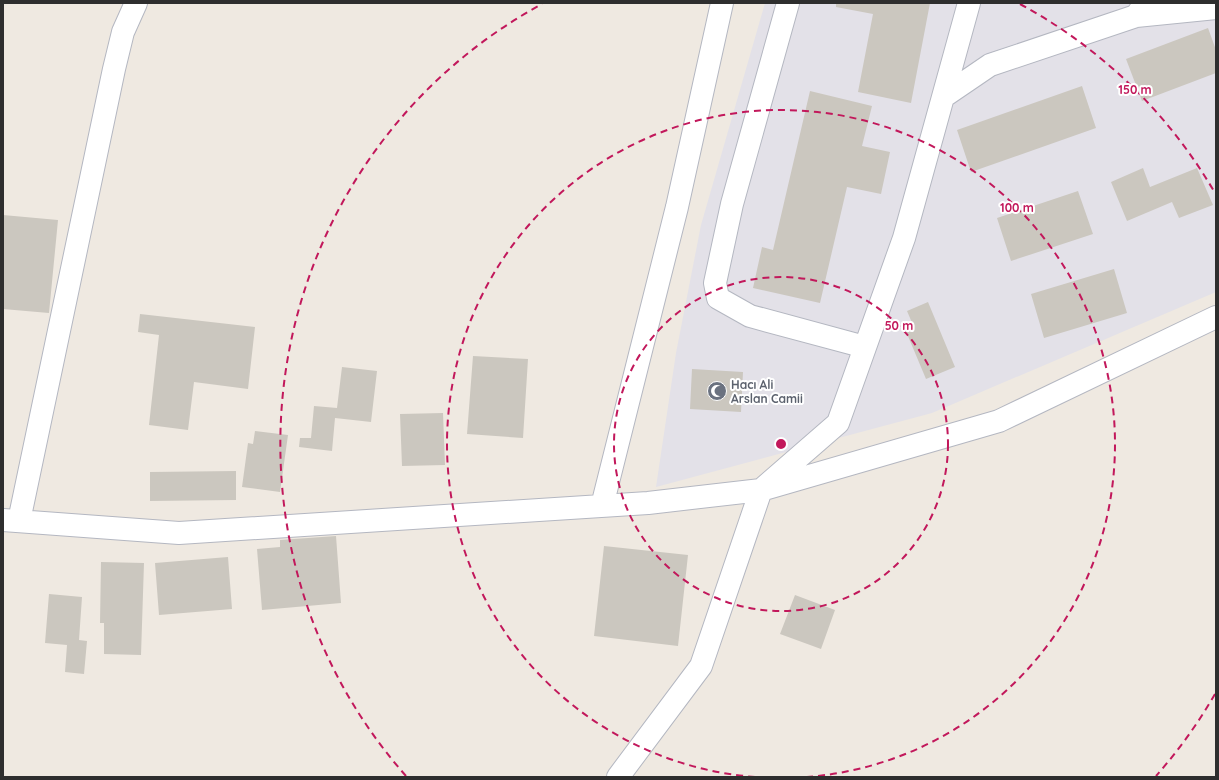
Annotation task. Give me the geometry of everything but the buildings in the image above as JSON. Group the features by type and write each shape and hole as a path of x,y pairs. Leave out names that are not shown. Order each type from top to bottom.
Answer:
{"street":[{"path":"136,3 123,32 114,69 11,520 179,533 648,503 761,490 999,421 1216,317"},
{"path":"602,506 677,207 722,3"},
{"path":"788,3 732,204 715,283 718,298 750,316 865,347"},
{"path":"618,777 701,666 761,490 838,422 904,238 969,3"},
{"path":"943,97 990,65 1140,9 1216,8"}],"shaded area":[{"path":"765,3 1216,3 1216,292 932,413 656,487 676,353 701,225"}],"place":[{"name":"Hacı Ali Arslan Camii","path":"717,391"}]}
